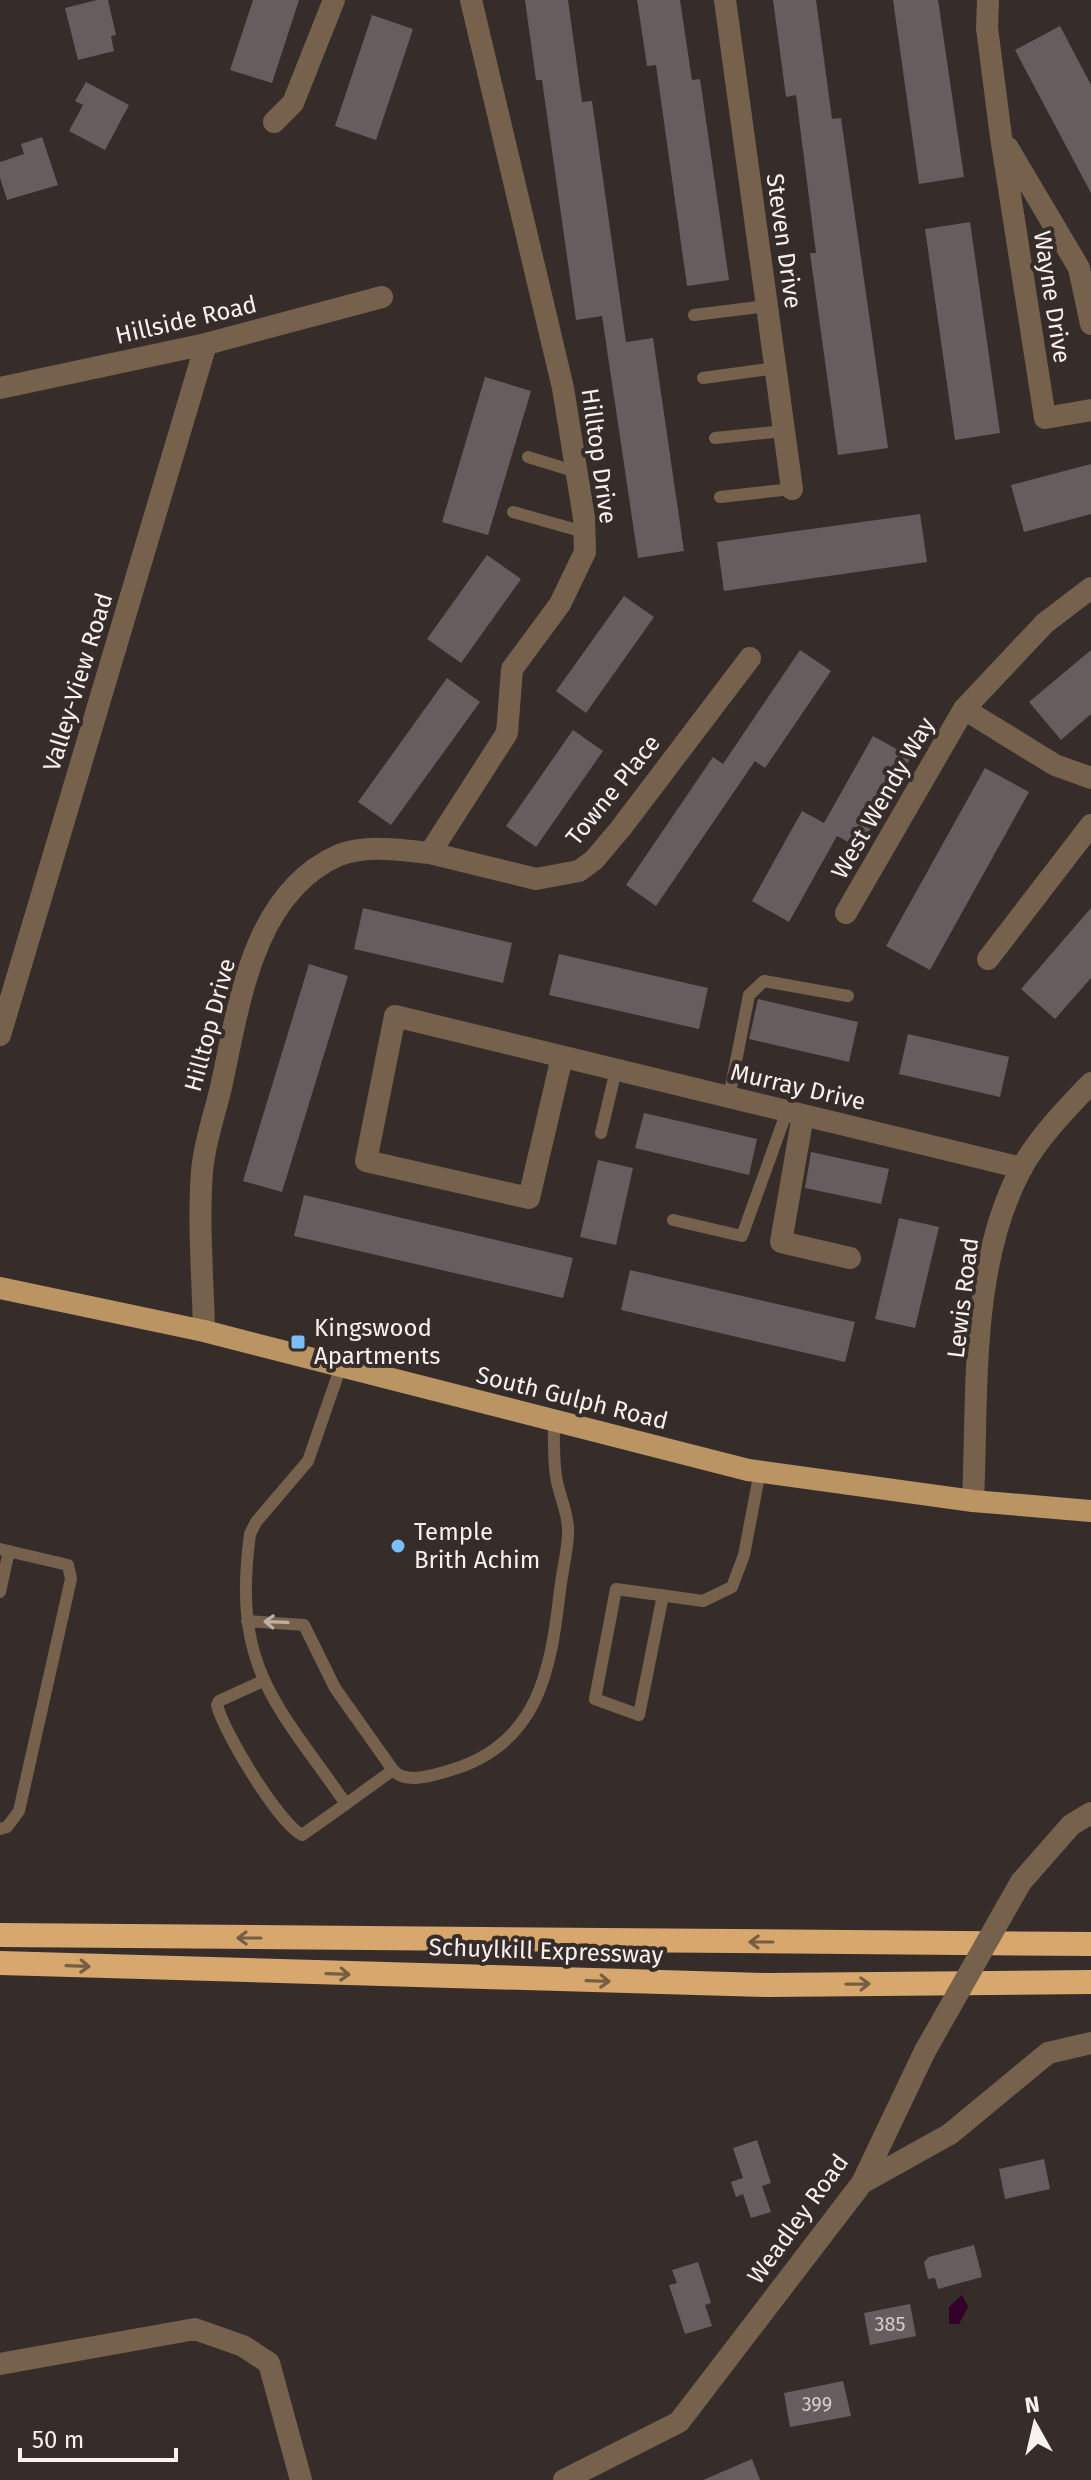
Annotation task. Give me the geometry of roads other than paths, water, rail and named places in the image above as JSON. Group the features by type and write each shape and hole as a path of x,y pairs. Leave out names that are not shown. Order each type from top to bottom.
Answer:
{"highway":[{"name":"Schuylkill Expressway","path":"0,1935 1091,1944"},
{"name":"Schuylkill Expressway","path":"0,1963 767,1985 1091,1982"}],"main road":[{"name":"South Gulph Road","path":"0,1288 204,1331 760,1471 973,1501 1091,1511"}],"street":[{"path":"274,122 293,103 334,0"},
{"name":"Hilltop Drive","path":"204,1331 202,1171 233,1023 270,919 289,890 314,870 342,854 384,848 430,853 507,733 512,669 560,604 585,552 577,472 563,388 471,0"},
{"name":"Steven Drive","path":"725,0 792,489"},
{"name":"Wayne Drive","path":"988,0 987,28 1001,137 1045,418 1091,410"},
{"name":"Wayne Drive","path":"1001,137 1079,268 1091,324"},
{"name":"Hillside Road","path":"0,388 206,344 382,297"},
{"name":"Valley-View Road","path":"0,1035 206,344"},
{"name":"West Wendy Way","path":"846,913 964,709 1045,623 1091,588"},
{"name":"Towne Place","path":"430,853 536,879 579,871 594,860 621,828 750,658"},
{"path":"964,709 1055,765 1091,778"},
{"path":"988,959 1091,825"},
{"name":"Murray Drive","path":"562,1057 529,1198 366,1161 395,1016 1022,1168"},
{"name":"Lewis Road","path":"973,1501 985,1295 995,1236 1022,1168 1091,1083"},
{"path":"795,1113 781,1242 850,1258"},
{"name":"Weadley Road","path":"564,2480 679,2422 862,2183 925,2051 1021,1882 1071,1825 1091,1813"},
{"path":"862,2183 950,2134 1048,2053 1091,2043"},
{"path":"0,2364 195,2329 243,2346 269,2363 301,2480"}],"lane":[{"path":"694,315 767,306"},
{"path":"703,378 776,368"},
{"path":"715,438 784,431"},
{"path":"528,457 577,472"},
{"path":"720,497 792,489"},
{"path":"513,512 584,532"},
{"path":"729,1097 749,995 764,981 848,996"},
{"path":"601,1133 616,1070"},
{"path":"673,1220 742,1236 795,1113"},
{"path":"341,1366 308,1461 256,1522 250,1534 247,1621 254,1659 263,1681 286,1722 346,1804"},
{"path":"247,1621 304,1625 335,1688 393,1770 404,1778 450,1770 477,1760 519,1727 544,1684 553,1653 568,1535 566,1509 557,1481 554,1420"},
{"path":"663,1595 639,1715 595,1699 616,1589 663,1595 703,1601 732,1587 744,1555 760,1471"},
{"path":"0,1592 5,1550 68,1565 71,1579 19,1811 7,1827 0,1829"},
{"path":"263,1681 219,1701 218,1710 238,1749 298,1834 305,1835 393,1770"}],"place":[{"name":"Kingswood Apartments","path":"298,1342"},
{"name":"Temple Brith Achim","path":"398,1546"}]}
